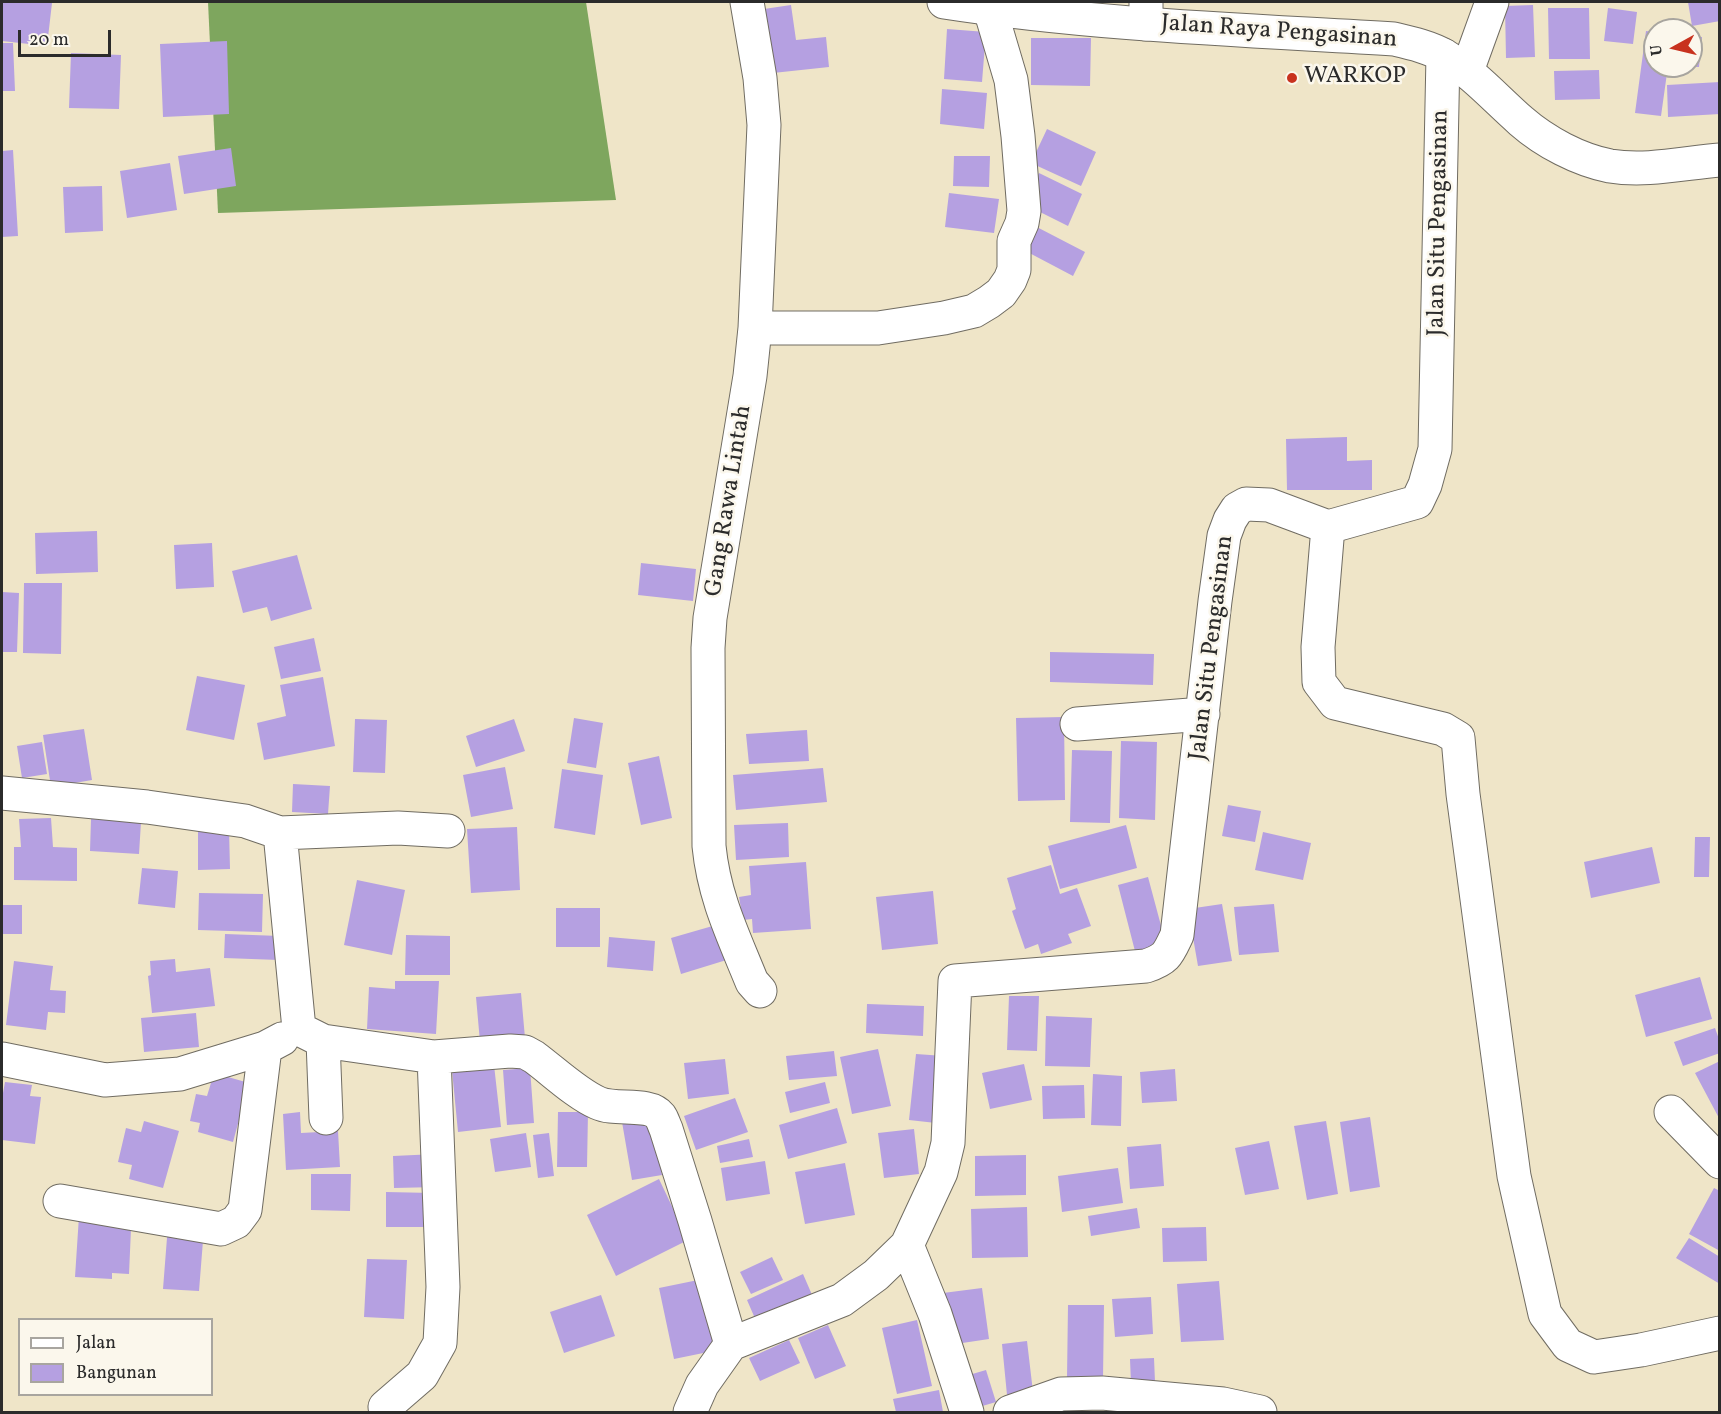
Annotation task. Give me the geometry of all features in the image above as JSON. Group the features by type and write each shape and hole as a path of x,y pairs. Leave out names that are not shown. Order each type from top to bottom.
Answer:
{"street":[{"name":"Gang Rawa Lintah","path":"747,2 760,78 764,125 755,328 750,376 710,618 709,846 711,867 720,902 752,981 760,991"},
{"name":"Jalan Raya Pengasinan","path":"944,2 990,9 1146,13 1394,39 1419,44 1455,63 1524,123 1546,139 1577,156 1609,166 1629,168 1719,159"},
{"path":"1455,63 1492,2"},
{"path":"755,328 878,328 974,311 1000,293 1014,270 1014,242 1024,211 1011,80 990,9"},
{"name":"Jalan Situ Pengasinan","path":"907,1245 941,1172 948,1143 955,981 1146,966 1160,961 1169,951 1177,935 1224,536 1237,509 1246,504 1269,505 1328,527 1417,502 1425,485 1435,449 1455,63"},
{"path":"1328,527 1318,647 1319,682 1335,703 1443,729 1458,738 1463,794 1514,1176 1545,1314 1568,1345 1594,1357 1719,1334"},
{"path":"1077,724 1203,714"},
{"path":"2,793 158,808 245,821 280,833 398,828 448,831"},
{"path":"280,833 326,1118"},
{"path":"2,1059 105,1080 180,1074 311,1035 434,1057 510,1051 525,1052 588,1098 600,1104 612,1107 651,1109 660,1116 695,1221 731,1344"},
{"path":"60,1201 221,1229 236,1222 245,1210 265,1048"},
{"path":"385,1407 422,1375 440,1343 443,1287 434,1057"},
{"path":"1671,1112 1719,1162"},
{"path":"690,1413 702,1385 731,1344 842,1300 876,1275 907,1245 935,1314 967,1413"},
{"path":"1010,1413 1061,1394 1102,1393 1223,1404 1260,1413"}],"green space":[{"path":"208,2 586,2 616,200 218,213"}],"building":[{"path":"2,2 52,3 47,46 2,41"},
{"path":"1688,2 1720,2 1720,21 1703,24 1703,18 1691,18"},
{"path":"791,5 796,40 826,37 829,67 773,73 764,9"},
{"path":"1533,5 1535,57 1506,58 1505,6"},
{"path":"1548,8 1589,8 1590,59 1549,59"},
{"path":"1608,8 1637,12 1633,44 1604,41"},
{"path":"947,29 986,32 982,82 944,79"},
{"path":"1031,38 1091,38 1090,86 1031,85"},
{"path":"227,41 229,114 163,117 160,44"},
{"path":"2,43 13,43 15,91 2,91"},
{"path":"71,53 121,55 119,109 69,108"},
{"path":"1643,53 1643,78 1666,78 1661,116 1635,113"},
{"path":"1599,70 1600,99 1555,100 1554,71"},
{"path":"1720,82 1720,114 1668,117 1667,85"},
{"path":"942,89 987,93 984,129 940,124"},
{"path":"1047,129 1096,152 1081,186 1031,163"},
{"path":"231,148 236,186 184,194 178,156"},
{"path":"13,150 18,236 2,237 2,151"},
{"path":"954,156 990,156 989,187 953,186"},
{"path":"170,163 177,210 127,218 120,171"},
{"path":"1039,173 1082,194 1068,226 1024,204"},
{"path":"102,186 103,231 65,233 63,187"},
{"path":"949,193 999,199 994,233 945,227"},
{"path":"1031,224 1085,252 1073,276 1018,247"},
{"path":"1347,437 1347,461 1372,460 1372,490 1287,490 1286,439"},
{"path":"97,531 98,572 36,574 35,533"},
{"path":"212,543 214,587 176,589 174,545"},
{"path":"297,555 312,609 271,621 267,607 243,613 232,571"},
{"path":"641,563 696,569 693,601 638,595"},
{"path":"24,583 62,583 61,654 23,653"},
{"path":"2,592 19,593 17,652 2,652"},
{"path":"314,638 321,671 281,679 274,647"},
{"path":"1050,652 1154,654 1153,685 1050,682"},
{"path":"197,676 245,685 234,740 186,730"},
{"path":"323,677 335,746 264,760 257,723 286,716 280,685"},
{"path":"1064,717 1065,800 1018,801 1016,718"},
{"path":"574,718 603,723 596,768 567,763"},
{"path":"355,719 387,720 385,773 353,772"},
{"path":"514,719 525,751 476,767 466,736"},
{"path":"84,729 92,780 51,787 43,735"},
{"path":"807,730 809,761 749,764 746,734"},
{"path":"1121,741 1157,742 1155,820 1119,818"},
{"path":"42,742 47,774 22,778 17,746"},
{"path":"1072,750 1112,751 1110,823 1070,822"},
{"path":"659,756 672,818 641,825 628,763"},
{"path":"505,767 513,809 471,817 463,775"},
{"path":"823,768 827,802 736,810 733,775"},
{"path":"562,769 603,775 595,835 554,828"},
{"path":"293,784 330,786 328,814 292,812"},
{"path":"1228,805 1261,811 1255,842 1222,836"},
{"path":"51,818 53,847 77,848 77,881 14,880 14,847 21,847 19,819"},
{"path":"91,819 141,822 139,854 90,851"},
{"path":"788,823 789,857 736,860 734,825"},
{"path":"1126,825 1137,868 1060,889 1048,846"},
{"path":"517,827 520,890 471,893 467,829"},
{"path":"198,828 229,828 230,869 198,870"},
{"path":"1263,832 1311,843 1303,880 1255,870"},
{"path":"1695,837 1710,837 1709,877 1694,877"},
{"path":"1652,847 1660,883 1591,898 1584,862"},
{"path":"806,862 811,929 753,933 752,919 743,920 739,897 751,895 749,866"},
{"path":"1051,865 1060,894 1077,888 1091,926 1068,934 1072,943 1041,954 1038,944 1025,949 1012,911 1016,909 1007,878"},
{"path":"142,868 178,871 175,908 138,904"},
{"path":"1148,877 1167,948 1136,955 1118,885"},
{"path":"357,880 405,890 392,955 344,945"},
{"path":"933,891 938,944 882,950 876,897"},
{"path":"199,893 263,894 262,932 198,930"},
{"path":"1222,904 1232,961 1198,966 1188,909"},
{"path":"1274,904 1279,952 1239,955 1234,907"},
{"path":"2,905 22,905 22,934 2,934"},
{"path":"556,908 600,908 600,947 556,947"},
{"path":"723,923 733,958 681,974 671,938"},
{"path":"225,934 280,936 279,960 224,958"},
{"path":"406,935 450,936 450,975 405,975"},
{"path":"609,937 655,941 653,971 607,967"},
{"path":"175,959 176,972 210,968 215,1006 152,1013 148,976 151,975 150,961"},
{"path":"14,961 53,966 50,990 66,991 65,1013 48,1012 46,1030 6,1025"},
{"path":"1700,977 1712,1019 1646,1037 1635,995"},
{"path":"395,981 439,981 436,1034 367,1029 369,987 395,989"},
{"path":"521,993 525,1038 480,1042 476,997"},
{"path":"1009,996 1039,996 1037,1051 1007,1050"},
{"path":"867,1004 924,1006 923,1036 866,1033"},
{"path":"196,1013 199,1047 144,1052 141,1018"},
{"path":"1046,1016 1092,1018 1090,1067 1045,1066"},
{"path":"1715,1028 1720,1042 1720,1053 1683,1066 1674,1042"},
{"path":"878,1049 891,1106 852,1114 840,1057"},
{"path":"834,1051 837,1076 789,1080 786,1056"},
{"path":"916,1054 944,1056 936,1123 909,1120"},
{"path":"725,1059 729,1094 688,1099 684,1063"},
{"path":"1720,1061 1720,1120 1695,1073"},
{"path":"1024,1064 1032,1100 990,1109 982,1073"},
{"path":"494,1065 501,1127 458,1132 452,1070"},
{"path":"530,1068 534,1123 507,1125 503,1070"},
{"path":"1175,1069 1177,1101 1142,1103 1140,1072"},
{"path":"214,1073 249,1083 233,1142 198,1132 200,1123 190,1121 196,1094 207,1096"},
{"path":"1093,1074 1122,1076 1121,1126 1091,1125"},
{"path":"5,1082 32,1085 30,1096 41,1097 35,1144 2,1140 2,1093"},
{"path":"825,1082 830,1103 790,1113 785,1092"},
{"path":"1084,1085 1085,1118 1043,1119 1042,1086"},
{"path":"735,1098 748,1132 696,1150 684,1116"},
{"path":"837,1108 847,1143 788,1159 779,1125"},
{"path":"300,1112 301,1133 338,1131 340,1167 286,1170 283,1114"},
{"path":"558,1112 588,1112 587,1167 557,1167"},
{"path":"653,1117 662,1175 632,1180 622,1122"},
{"path":"1370,1117 1380,1187 1350,1192 1340,1122"},
{"path":"144,1121 179,1131 163,1188 129,1179 132,1165 118,1162 126,1128 141,1132"},
{"path":"1326,1121 1338,1194 1307,1200 1294,1126"},
{"path":"914,1129 919,1174 884,1178 878,1133"},
{"path":"526,1133 531,1167 495,1172 490,1139"},
{"path":"549,1133 554,1176 538,1178 533,1135"},
{"path":"749,1139 753,1157 720,1163 717,1146"},
{"path":"1269,1141 1279,1189 1245,1195 1235,1148"},
{"path":"1161,1144 1164,1186 1130,1189 1127,1147"},
{"path":"436,1154 437,1187 394,1188 393,1156"},
{"path":"1026,1155 1026,1195 975,1196 975,1156"},
{"path":"765,1161 770,1194 726,1201 721,1168"},
{"path":"845,1163 855,1215 805,1224 795,1172"},
{"path":"1118,1168 1123,1203 1062,1212 1058,1176"},
{"path":"311,1174 351,1174 350,1211 311,1210"},
{"path":"659,1179 688,1240 616,1276 587,1215"},
{"path":"1714,1188 1720,1191 1720,1251 1689,1234"},
{"path":"386,1192 433,1193 433,1227 386,1227"},
{"path":"1027,1207 1028,1257 972,1258 971,1209"},
{"path":"1137,1208 1140,1228 1091,1236 1088,1216"},
{"path":"79,1216 116,1219 115,1228 131,1229 129,1274 112,1273 112,1279 75,1277"},
{"path":"168,1225 204,1228 199,1291 163,1289"},
{"path":"1206,1227 1207,1261 1163,1262 1162,1228"},
{"path":"1689,1238 1720,1257 1720,1284 1676,1258"},
{"path":"772,1257 783,1280 751,1294 740,1272"},
{"path":"367,1259 407,1260 404,1319 364,1317"},
{"path":"803,1274 816,1304 760,1330 747,1300"},
{"path":"703,1279 718,1350 674,1359 659,1288"},
{"path":"1219,1281 1224,1340 1181,1342 1177,1284"},
{"path":"982,1288 989,1339 949,1345 943,1293"},
{"path":"601,1295 615,1336 564,1353 550,1312"},
{"path":"1151,1297 1153,1334 1115,1337 1112,1299"},
{"path":"1068,1305 1104,1305 1103,1379 1067,1378"},
{"path":"917,1320 932,1386 897,1394 882,1328"},
{"path":"828,1325 846,1366 815,1379 798,1338"},
{"path":"789,1340 800,1363 760,1381 749,1358"},
{"path":"1027,1341 1033,1392 1007,1395 1002,1344"},
{"path":"1154,1358 1155,1382 1131,1383 1130,1359"},
{"path":"986,1370 996,1402 979,1407 969,1375"},
{"path":"939,1390 943,1412 896,1412 893,1399"}],"place":[{"name":"WARKOP","path":"1292,78"}]}
